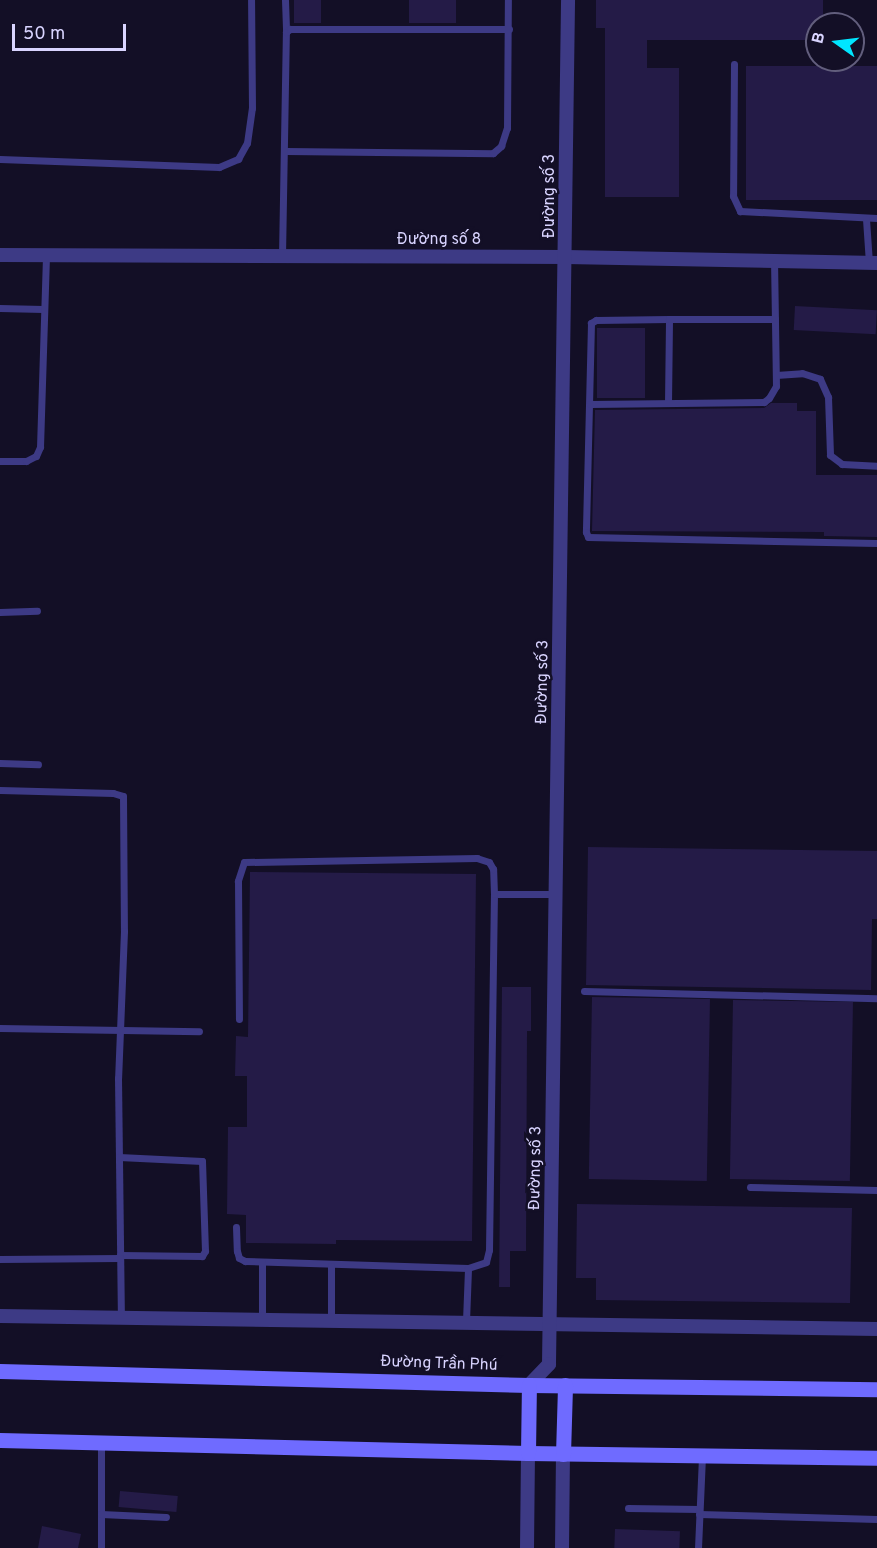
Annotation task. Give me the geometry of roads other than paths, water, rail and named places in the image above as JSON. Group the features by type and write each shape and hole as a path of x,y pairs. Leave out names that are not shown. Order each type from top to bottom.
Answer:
{"main road":[{"name":"Đường Trần Phú","path":"0,1371 529,1385 877,1389"},
{"path":"528,1453 529,1385"},
{"path":"563,1454 565,1385"},
{"path":"0,1440 563,1454 877,1458"}],"street":[{"name":"Đường số 3","path":"549,1364 568,0"},
{"name":"Đường số 8","path":"0,255 566,258 873,263"},
{"path":"0,1316 550,1322 877,1329"},
{"path":"529,1385 549,1364 565,1385"},
{"path":"527,1548 528,1453"},
{"path":"562,1548 563,1454"}],"lane":[{"path":"0,159 219,167 238,159 247,142 252,108 251,0"},
{"path":"282,256 285,0"},
{"path":"285,151 493,153 501,146 507,128 508,0"},
{"path":"286,32 290,29 508,29"},
{"path":"734,64 735,206 740,211 877,218"},
{"path":"866,219 873,263"},
{"path":"0,461 26,461 36,456 40,447 46,255"},
{"path":"590,404 764,402 776,386 774,261"},
{"path":"0,308 43,309"},
{"path":"668,403 669,319"},
{"path":"775,319 596,320 591,324 586,532 588,537 877,543"},
{"path":"776,375 802,373 820,379 828,397 830,455 834,461 842,464 877,466"},
{"path":"0,612 37,611"},
{"path":"0,763 38,764"},
{"path":"0,790 114,793 123,796 124,931 120,1029 119,1157 121,1317"},
{"path":"236,1227 239,1258 262,1263 468,1268 486,1262 489,1250 494,894 492,869 489,862 477,858 244,862 238,881 239,1019"},
{"path":"494,894 557,894"},
{"path":"584,991 877,998"},
{"path":"0,1028 199,1031"},
{"path":"0,1259 202,1257 205,1251 202,1161 119,1157"},
{"path":"750,1187 877,1190"},
{"path":"262,1263 262,1319"},
{"path":"331,1266 331,1320"},
{"path":"466,1321 468,1268"},
{"path":"101,1442 101,1548"},
{"path":"698,1548 702,1456"},
{"path":"628,1508 877,1519"},
{"path":"101,1514 166,1517"}]}
